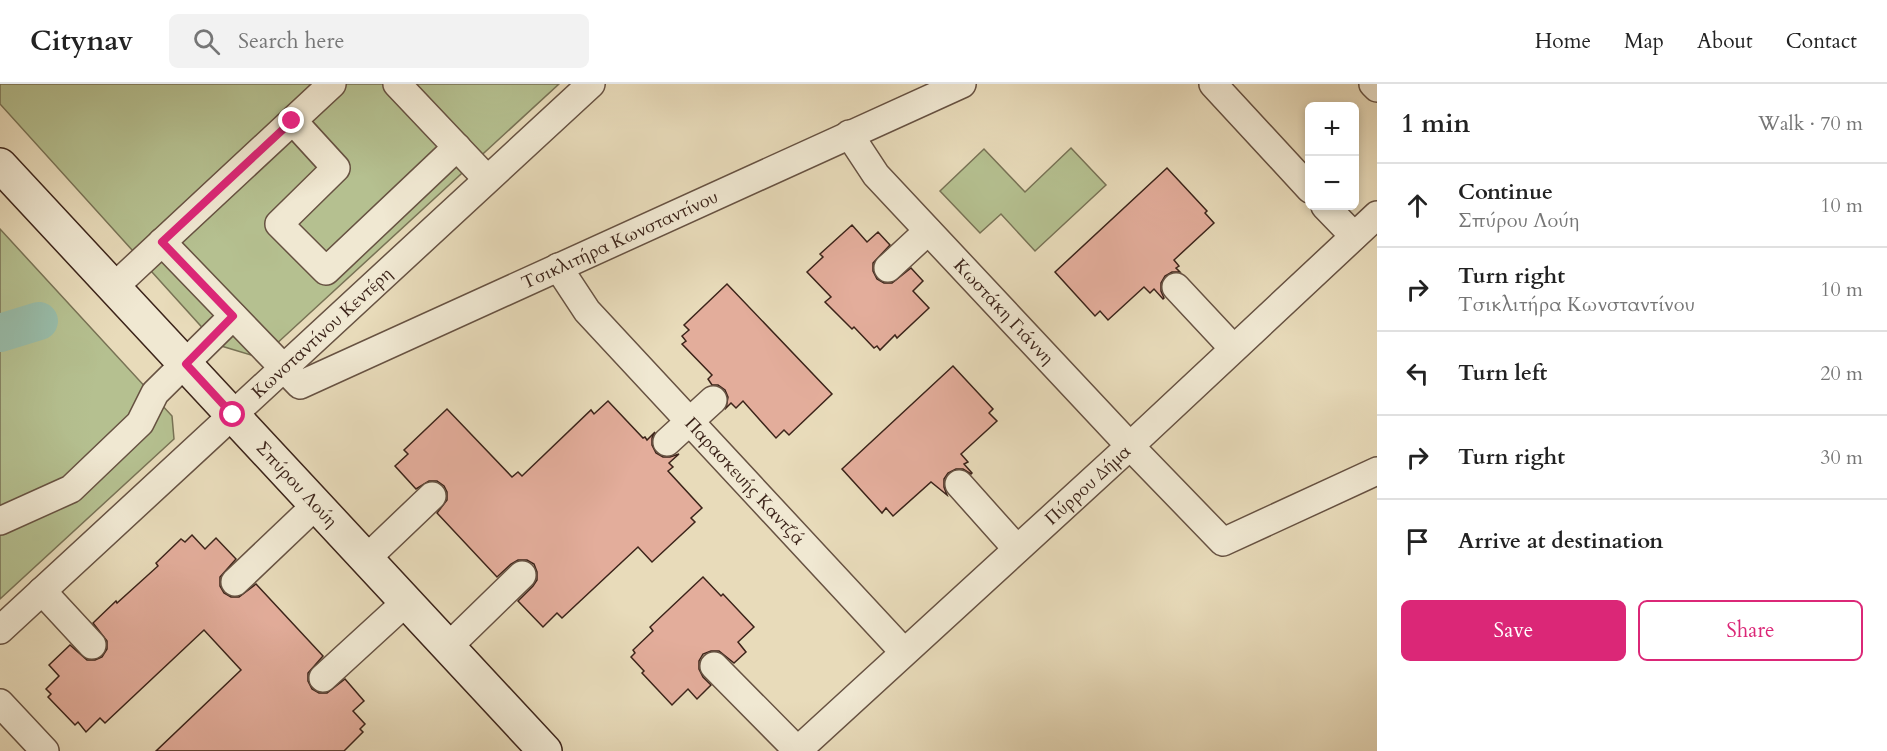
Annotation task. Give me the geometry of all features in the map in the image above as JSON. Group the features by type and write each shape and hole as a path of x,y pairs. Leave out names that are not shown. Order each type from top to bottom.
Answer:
{"street":[{"path":"114,287 332,84"},
{"path":"397,84 487,179"},
{"name":"Κωνσταντίνου Κεντέρη","path":"0,630 591,84"},
{"name":"Τσικλιτήρα Κωνσταντίνου","path":"282,368 300,385 962,84"},
{"path":"1214,84 1305,184"},
{"path":"1373,84 1377,88"},
{"path":"292,121 336,168 279,224 326,271 456,147"},
{"name":"Κωστάκη Γιάννη","path":"849,134 876,175 1223,542 1377,471"},
{"name":"Σπύρου Λούη","path":"0,165 545,751"},
{"path":"1329,210 1354,236"},
{"name":"Πύρρου Δήμα","path":"798,751 1377,215"},
{"path":"888,268 928,231"},
{"path":"162,242 282,368"},
{"name":"Παρασκευής Καντζά","path":"558,267 586,311 904,652"},
{"path":"1176,287 1233,348"},
{"path":"0,521 70,489 140,423 155,393 233,316"},
{"path":"667,442 713,400"},
{"path":"959,484 1017,549"},
{"path":"366,559 432,496"},
{"path":"235,582 316,505"},
{"path":"448,647 522,575"},
{"path":"42,591 92,645"},
{"path":"323,678 406,602"},
{"path":"714,666 798,751"},
{"path":"0,703 45,751"}],"green space":[{"path":"0,84 559,84 261,358 218,345 0,104"},
{"path":"1071,148 1106,185 1035,251 1001,214 980,233 940,191 984,149 1025,192"},
{"path":"0,229 172,416 174,439 0,599"}],"building":[{"path":"1167,168 1207,211 1205,213 1214,223 1174,260 1180,272 1172,272 1165,276 1161,283 1163,299 1154,289 1150,293 1144,287 1108,320 1100,311 1095,316 1055,272"},
{"path":"852,225 867,242 878,232 890,245 873,263 873,271 877,279 884,283 892,283 911,268 923,281 913,291 929,308 897,338 895,335 880,350 877,346 874,348 854,327 852,329 825,302 831,297 807,272 823,257 820,254"},
{"path":"727,284 832,394 789,435 784,430 776,438 743,401 736,408 731,403 726,408 728,397 725,390 718,385 712,385 708,379 712,375 682,344 686,341 682,336 689,330 684,325"},
{"path":"953,366 993,409 989,413 997,421 961,454 968,462 964,464 972,473 956,469 948,473 944,479 947,495 931,482 893,516 886,508 882,513 842,469"},
{"path":"608,401 643,438 647,440 655,432 652,445 656,453 663,457 679,454 669,463 673,467 668,471 702,508 691,518 695,522 652,562 638,547 562,618 557,613 543,627 518,601 537,580 534,564 527,560 518,560 497,577 437,513 447,500 444,486 437,481 429,481 416,489 395,466 408,454 404,450 447,409 512,477 518,472 522,476 591,410 594,414"},
{"path":"192,535 205,549 216,538 236,559 220,577 220,586 224,593 231,597 239,597 256,584 323,656 308,673 308,681 312,689 319,693 327,693 345,679 364,701 353,711 365,724 360,729 363,732 344,751 156,751 241,670 204,630 105,723 100,718 86,732 78,722 75,725 48,697 51,694 46,689 59,676 49,665 70,645 87,660 102,657 107,649 107,641 93,623 158,566 156,563 181,539 185,542"},
{"path":"703,577 721,596 723,594 754,627 738,642 746,652 734,663 719,651 703,654 699,661 699,669 711,685 697,699 688,689 672,705 642,673 644,671 631,657 635,653 633,650 653,631 650,627"}],"waterway":[{"path":"0,333 39,321"}],"route":[{"path":"233,415 186,364 233,316 162,242 292,121"}]}
